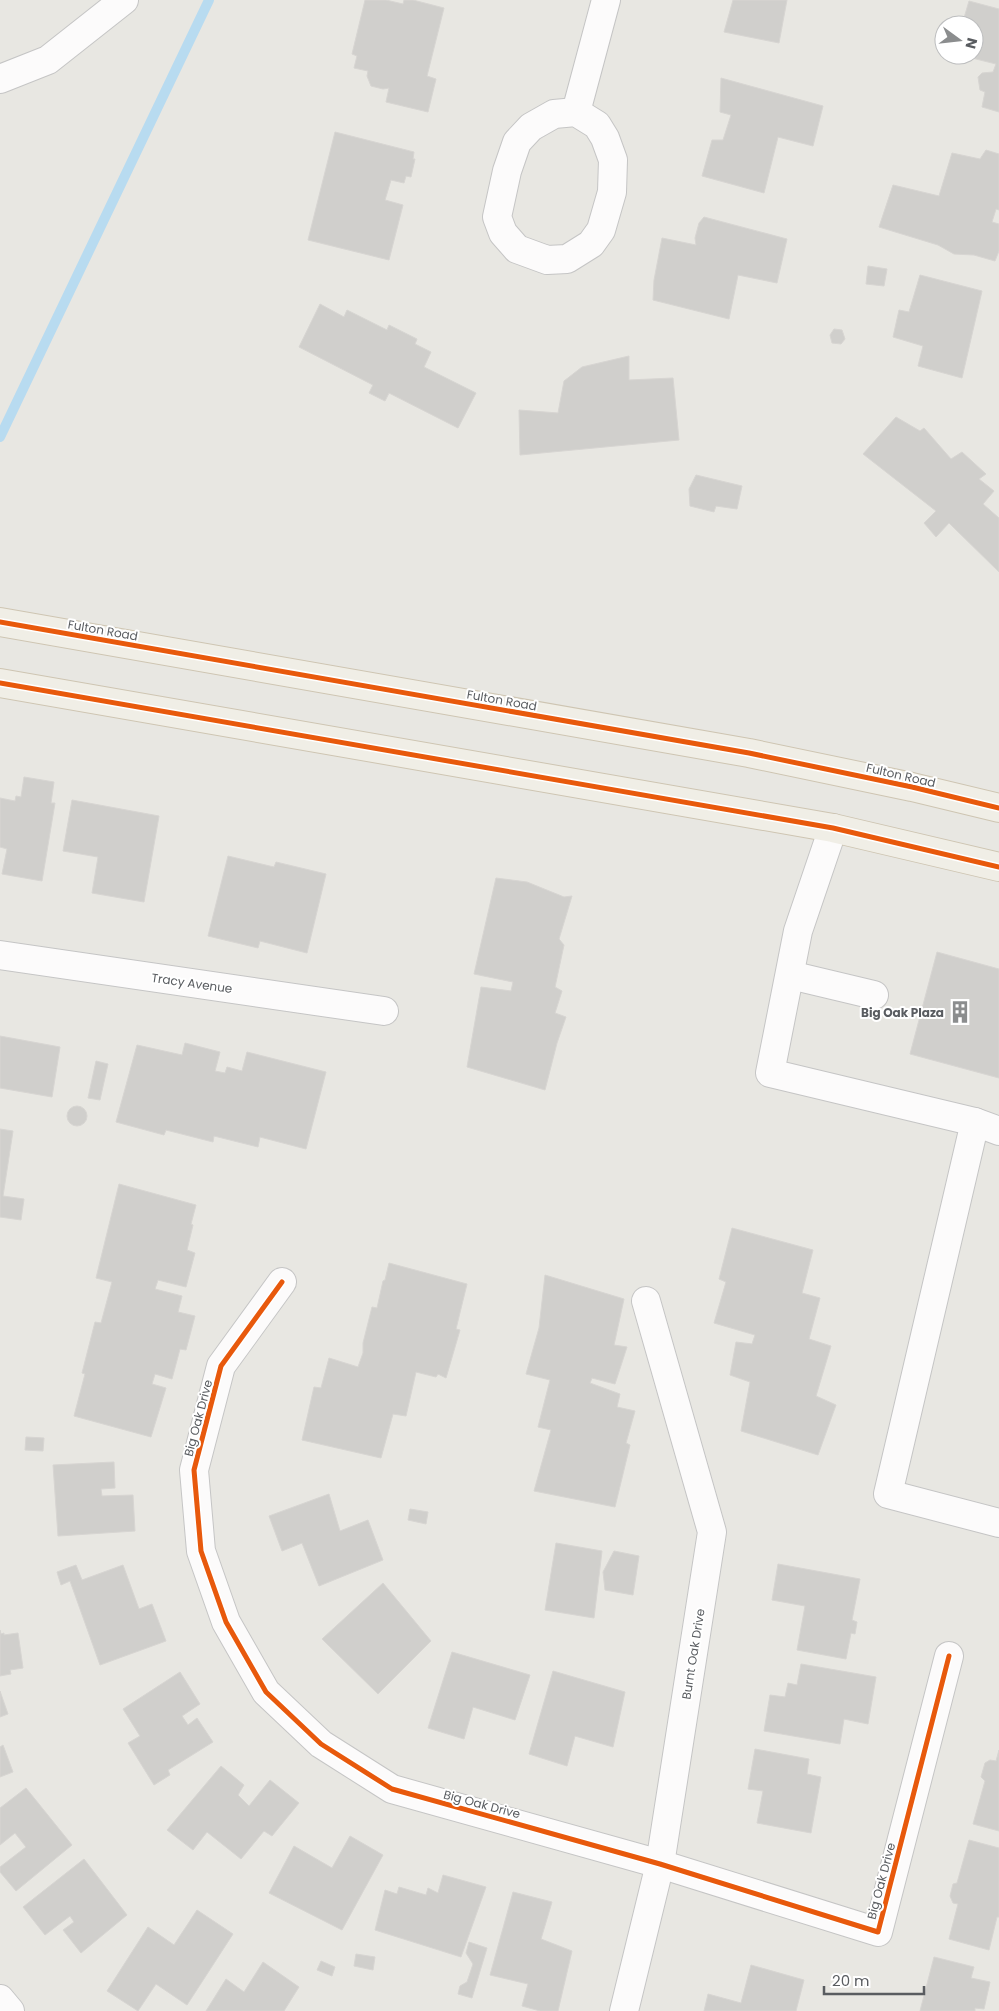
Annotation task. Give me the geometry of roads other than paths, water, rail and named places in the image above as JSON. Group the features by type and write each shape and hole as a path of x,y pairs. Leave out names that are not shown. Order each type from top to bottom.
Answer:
{"main road":[{"name":"Fulton Road","path":"0,622 749,753 912,787 999,808"},
{"path":"0,683 833,828 999,867"}],"street":[{"path":"0,79 48,60 124,0"},
{"path":"576,112 606,0"},
{"path":"576,112 597,124 605,138 613,160 612,192 602,230 591,244 567,259 547,260 517,249 503,233 497,217 507,171 517,142 531,127 554,114 576,112"},
{"path":"833,828 798,931 770,1072 987,1127 888,1494 999,1523"},
{"name":"Tracy Avenue","path":"0,955 384,1012"},
{"path":"790,975 874,995"},
{"name":"Big Oak Drive","path":"282,1282 221,1366 194,1470 201,1551 226,1622 266,1692 321,1744 392,1790 660,1864 878,1932 950,1656"},
{"name":"Burnt Oak Drive","path":"624,2011 660,1864 712,1532 646,1300"},
{"path":"0,1999 10,2011"}],"waterway":[{"path":"0,437 209,0"}],"place":[{"name":"Big Oak Plaza","path":"960,1012"}]}
